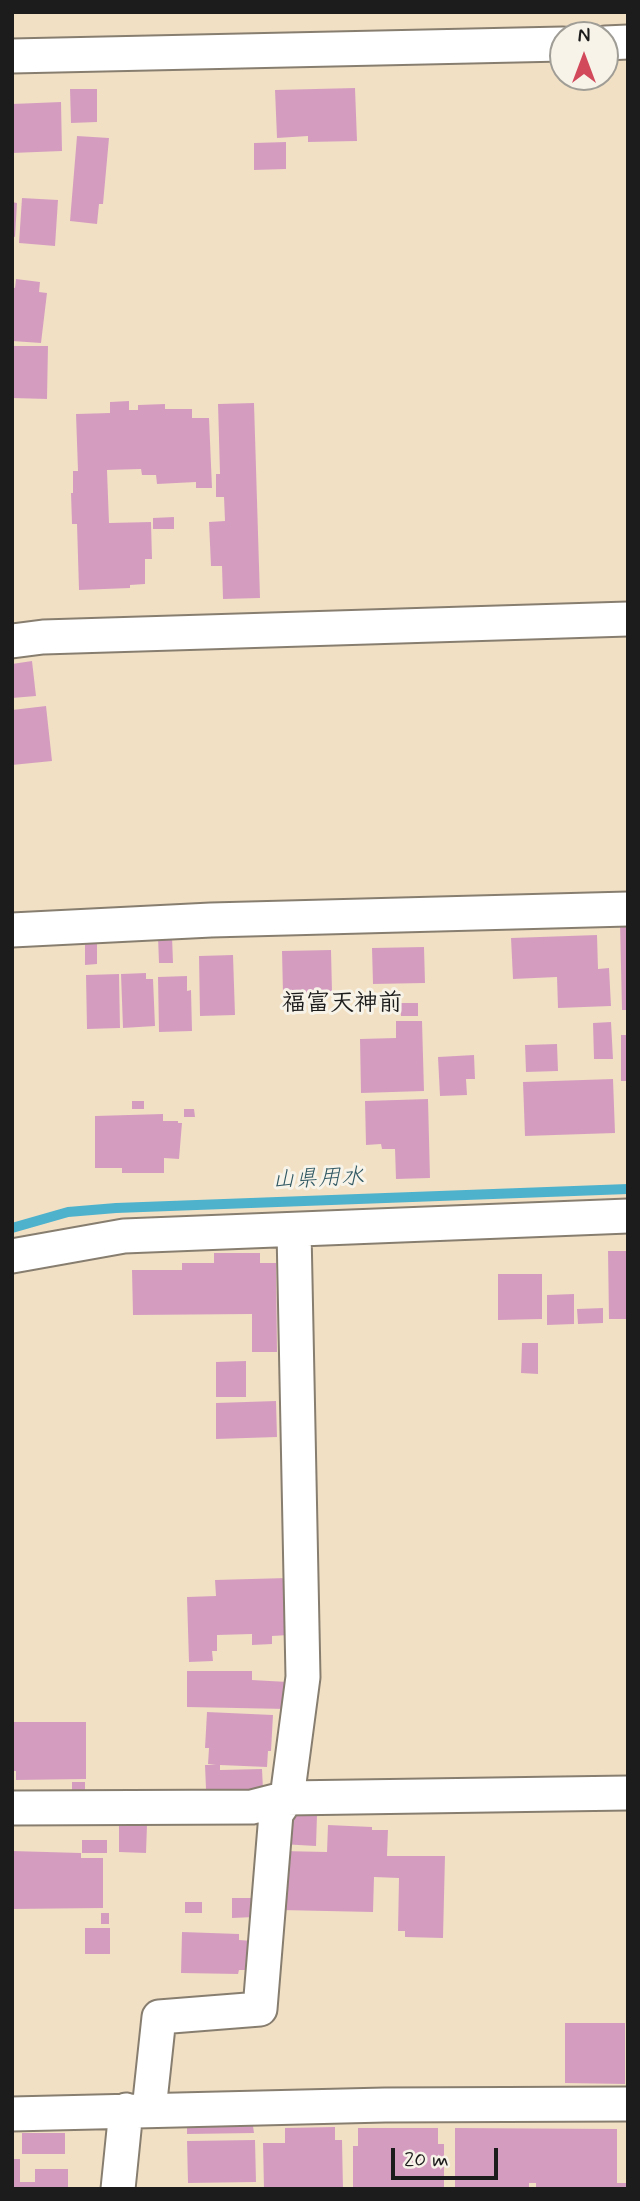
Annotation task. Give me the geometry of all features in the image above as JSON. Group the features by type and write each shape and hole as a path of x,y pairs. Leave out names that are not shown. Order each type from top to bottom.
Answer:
{"street":[{"path":"12,56 549,44"},
{"path":"12,641 43,637 628,619"},
{"path":"12,930 211,920 628,909"},
{"path":"12,1256 124,1236 628,1216"},
{"path":"117,2189 159,2017 260,2009 276,1814 286,1798 303,1677 294,1230"},
{"path":"12,1808 252,1807 286,1798 628,1793"},
{"path":"12,2113 398,2105 628,2104"}],"building":[{"path":"355,88 357,141 308,142 308,136 277,138 275,90"},
{"path":"70,89 97,89 97,122 71,123"},
{"path":"61,102 62,151 12,153 12,104"},
{"path":"77,136 109,138 103,204 99,204 97,224 70,221"},
{"path":"286,142 286,169 254,170 254,143"},
{"path":"22,198 58,200 55,246 19,243"},
{"path":"12,202 17,203 15,237 12,236"},
{"path":"16,279 40,282 39,292 47,293 41,343 12,341 12,287 15,288"},
{"path":"12,346 48,346 47,399 12,398"},
{"path":"129,401 129,410 138,410 138,405 165,404 165,409 192,409 192,418 209,418 212,488 196,488 196,482 157,484 156,475 142,475 141,469 107,470 109,523 151,522 152,559 145,559 145,584 130,585 130,588 79,590 77,524 72,524 71,493 73,471 78,471 76,414 110,413 110,402"},
{"path":"254,403 260,598 223,599 222,566 211,566 209,522 225,521 224,497 216,497 216,474 220,474 218,404"},
{"path":"174,517 174,529 153,529 153,518"},
{"path":"32,661 36,696 12,698 12,664"},
{"path":"46,706 52,761 12,765 12,710"},
{"path":"620,923 628,923 628,1010 622,1010"},
{"path":"597,935 598,969 609,968 611,1006 558,1008 557,977 513,979 511,938"},
{"path":"172,936 173,963 159,963 158,937"},
{"path":"97,938 97,964 85,965 85,939"},
{"path":"424,947 425,983 373,984 372,948"},
{"path":"331,950 332,992 283,994 282,951"},
{"path":"233,955 235,1015 200,1016 199,956"},
{"path":"146,973 146,979 153,979 155,1026 123,1028 121,974"},
{"path":"119,974 120,1028 87,1029 86,975"},
{"path":"187,976 187,991 191,990 192,1031 159,1032 158,977"},
{"path":"400,1003 418,1003 418,1016 401,1016"},
{"path":"396,1021 422,1021 424,1091 361,1093 360,1039 396,1038"},
{"path":"611,1022 613,1059 594,1059 593,1023"},
{"path":"621,1035 628,1035 628,1081 621,1081"},
{"path":"557,1044 558,1071 526,1072 525,1045"},
{"path":"474,1055 475,1079 466,1079 467,1095 440,1096 438,1057"},
{"path":"613,1079 615,1133 525,1136 523,1082"},
{"path":"428,1099 430,1178 396,1179 395,1149 382,1149 381,1144 366,1145 365,1101"},
{"path":"132,1101 144,1101 144,1109 132,1109"},
{"path":"184,1109 194,1109 195,1117 184,1117"},
{"path":"163,1114 163,1121 182,1123 179,1159 164,1158 164,1173 122,1173 122,1168 95,1168 95,1116"},
{"path":"608,1251 628,1251 628,1319 609,1319"},
{"path":"214,1253 260,1253 260,1263 276,1263 277,1352 252,1352 252,1314 133,1315 132,1270 182,1270 182,1263 214,1263"},
{"path":"498,1274 542,1274 542,1319 498,1320"},
{"path":"574,1294 574,1324 547,1325 547,1295"},
{"path":"603,1308 603,1323 578,1324 577,1309"},
{"path":"522,1343 538,1343 538,1374 521,1373"},
{"path":"246,1361 246,1397 216,1397 216,1362"},
{"path":"276,1401 277,1437 216,1439 216,1403"},
{"path":"287,1578 289,1635 272,1636 272,1644 252,1645 252,1634 217,1635 217,1651 212,1651 213,1661 189,1662 187,1597 216,1596 215,1580"},
{"path":"187,1671 252,1671 252,1680 288,1682 287,1709 187,1707"},
{"path":"207,1712 273,1715 271,1751 268,1751 267,1767 220,1765 220,1770 262,1769 263,1789 206,1789 205,1765 216,1765 208,1764 209,1748 205,1748"},
{"path":"12,1722 86,1722 86,1779 16,1780 16,1771 12,1771"},
{"path":"72,1782 85,1782 85,1797 72,1798"},
{"path":"283,1812 317,1815 316,1846 281,1844"},
{"path":"119,1824 147,1825 146,1853 119,1852"},
{"path":"328,1825 388,1830 387,1856 445,1856 443,1938 405,1937 405,1931 398,1931 399,1878 374,1877 373,1912 280,1910 282,1851 327,1852"},
{"path":"82,1840 107,1840 107,1853 82,1853"},
{"path":"12,1851 81,1853 81,1858 103,1858 103,1908 12,1909"},
{"path":"232,1898 255,1898 255,1917 232,1918"},
{"path":"185,1902 202,1902 202,1913 185,1913"},
{"path":"101,1913 109,1913 109,1924 101,1924"},
{"path":"85,1928 110,1928 110,1954 85,1954"},
{"path":"182,1932 239,1934 239,1940 253,1941 252,1970 239,1970 238,1974 181,1973"},
{"path":"565,2023 625,2023 625,2084 565,2083"},
{"path":"253,2126 254,2133 187,2134 187,2127"},
{"path":"335,2127 335,2140 342,2140 343,2189 264,2189 263,2143 285,2143 285,2128"},
{"path":"358,2128 438,2128 438,2144 444,2144 444,2189 353,2189 353,2146 358,2146"},
{"path":"455,2128 617,2129 617,2183 628,2183 628,2189 536,2189 536,2183 529,2183 529,2189 455,2189"},
{"path":"22,2133 65,2133 65,2154 22,2154"},
{"path":"255,2140 256,2182 188,2183 187,2141"},
{"path":"12,2159 20,2159 20,2182 35,2182 35,2169 68,2169 68,2189 12,2189"}],"waterway":[{"name":"山県用水","path":"12,1228 68,1212 116,1208 628,1189"}],"district":[{"name":"福富天神前","path":"342,1005"}]}
